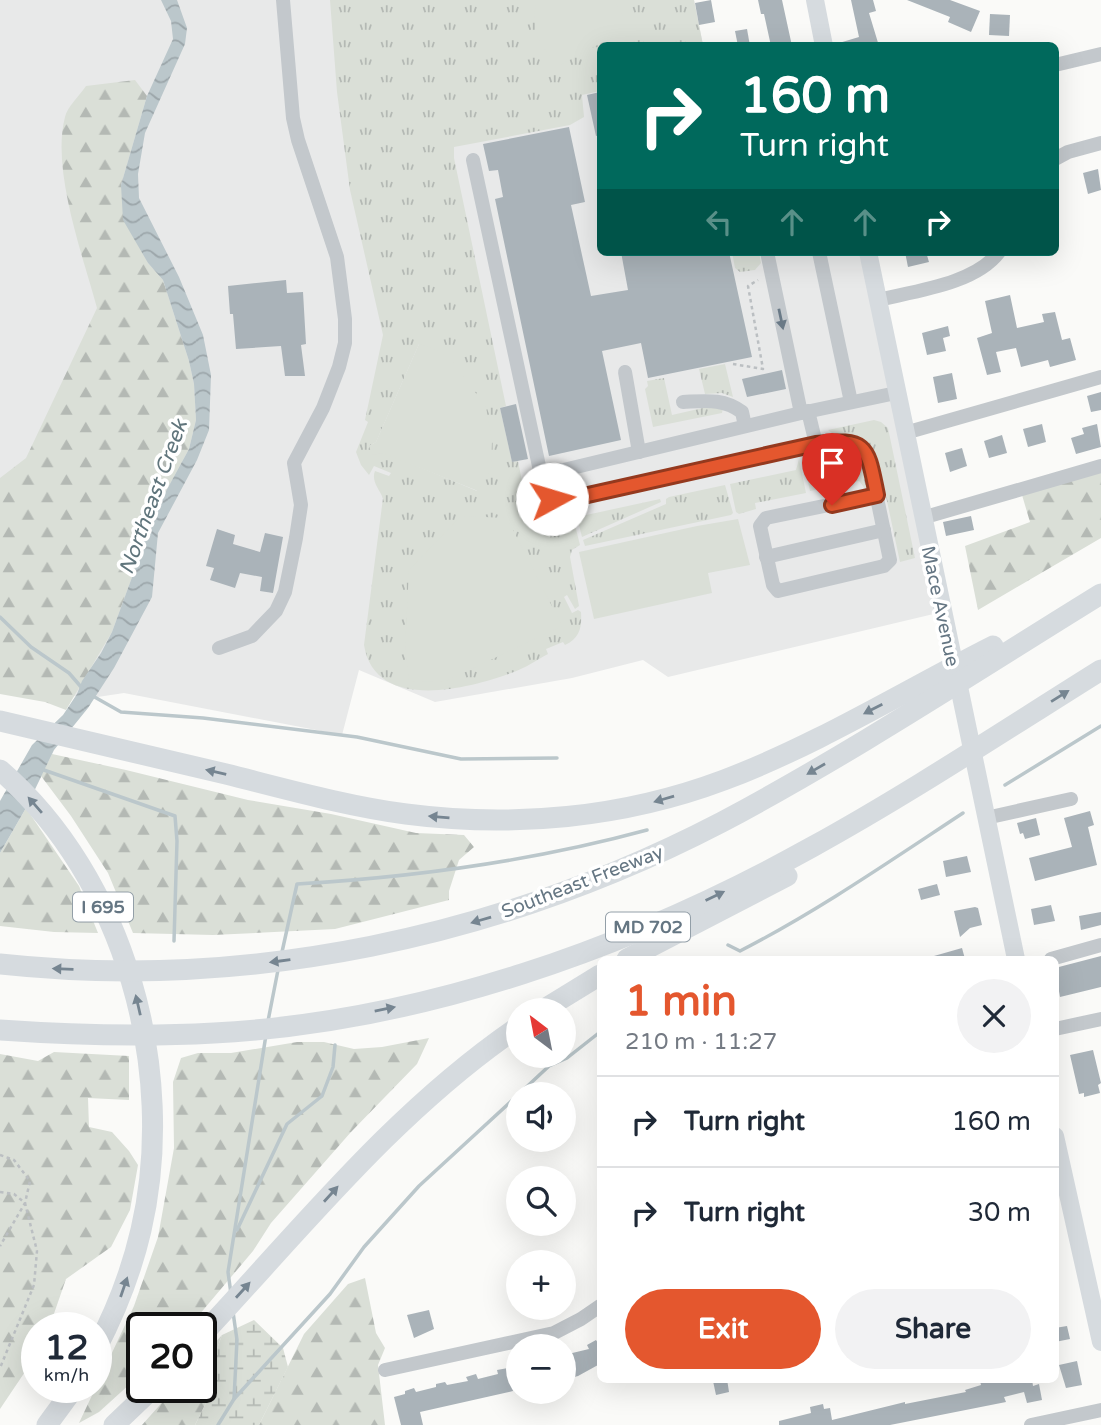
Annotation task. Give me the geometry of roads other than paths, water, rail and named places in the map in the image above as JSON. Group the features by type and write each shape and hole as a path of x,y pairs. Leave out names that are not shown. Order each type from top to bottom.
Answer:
{"highway":[{"path":"0,721 333,800 404,814 487,820 578,816 650,803 724,780 757,766 935,687 1101,593"},
{"name":"MD 702","path":"0,1030 104,1035 217,1033 387,1009 506,979 632,935 751,879 812,847 952,765 1101,670"},
{"name":"Southeast Freeway","path":"0,964 36,968 153,971 229,967 281,961 425,935 546,899 604,877 720,823 780,790 935,687"},
{"path":"633,956 818,858 870,826 952,765"},
{"name":"I 695","path":"0,770 32,800 53,826 93,886 111,923 137,997 150,1072 151,1150 141,1228 123,1293 112,1316"},
{"path":"563,998 597,977"},
{"path":"217,1318 362,1161 416,1107 506,1036"},
{"path":"47,1425 63,1403"},
{"path":"114,1425 137,1403"}],"main road":[{"path":"815,0 823,42"},
{"name":"Mace Avenue","path":"869,256 1015,956"},
{"path":"1059,1154 1101,1342"}],"street":[{"path":"219,648 252,636 276,611 285,592 301,505 294,463 323,408 345,343 345,319 337,257 298,140 289,96 283,0"},
{"path":"1059,64 1101,54"},
{"path":"1059,157 1101,142"},
{"path":"473,160 545,494 561,501 816,444 849,441 860,446 869,460 877,495 890,560 884,566 778,592 773,585 760,526 766,518 877,495"},
{"path":"768,256 805,412 816,444"},
{"path":"820,256 851,402"},
{"path":"877,300 966,277 985,266 995,256"},
{"path":"625,372 639,452"},
{"path":"905,433 1101,377"},
{"path":"542,480 551,473 896,393"},
{"path":"683,402 726,402 742,412 745,426"},
{"path":"922,517 1101,466"},
{"path":"766,557 884,530"},
{"path":"986,818 1071,799"},
{"path":"1059,957 1101,945"},
{"path":"1059,1028 1101,1019"},
{"path":"385,1370 554,1333 581,1320 597,1308"},
{"path":"1031,1425 1101,1410"}],"water":[{"name":"Northeast Creek","path":"161,0 177,0 187,28 185,44 145,133 138,174 139,198 179,277 203,335 211,375 209,430 197,460 158,533 152,597 114,668 88,708 54,750 26,808 0,853 0,801 32,745 63,715 77,694 112,632 147,526 189,449 196,420 194,384 189,361 163,280 148,263 123,220 121,185 147,96 173,39 171,21"}],"waterway":[{"path":"0,617 31,647 69,673 82,688"},
{"path":"91,695 121,712 203,718 357,737 461,759 557,758"},
{"path":"1005,785 1101,726"},
{"path":"41,769 175,816 177,841 174,941"},
{"path":"728,945 740,951 769,936 963,813"},
{"path":"282,952 297,884 474,866 561,851 647,830"},
{"path":"268,1021 278,970"},
{"path":"532,1082 549,1066 567,1058 597,1034"},
{"path":"231,1294 228,1272 266,1035"},
{"path":"237,1230 287,1124 322,1096 333,1067 335,1045"},
{"path":"218,1425 234,1399 330,1294 364,1247 419,1186 506,1106"},
{"path":"233,1312 237,1340 234,1399"}]}
